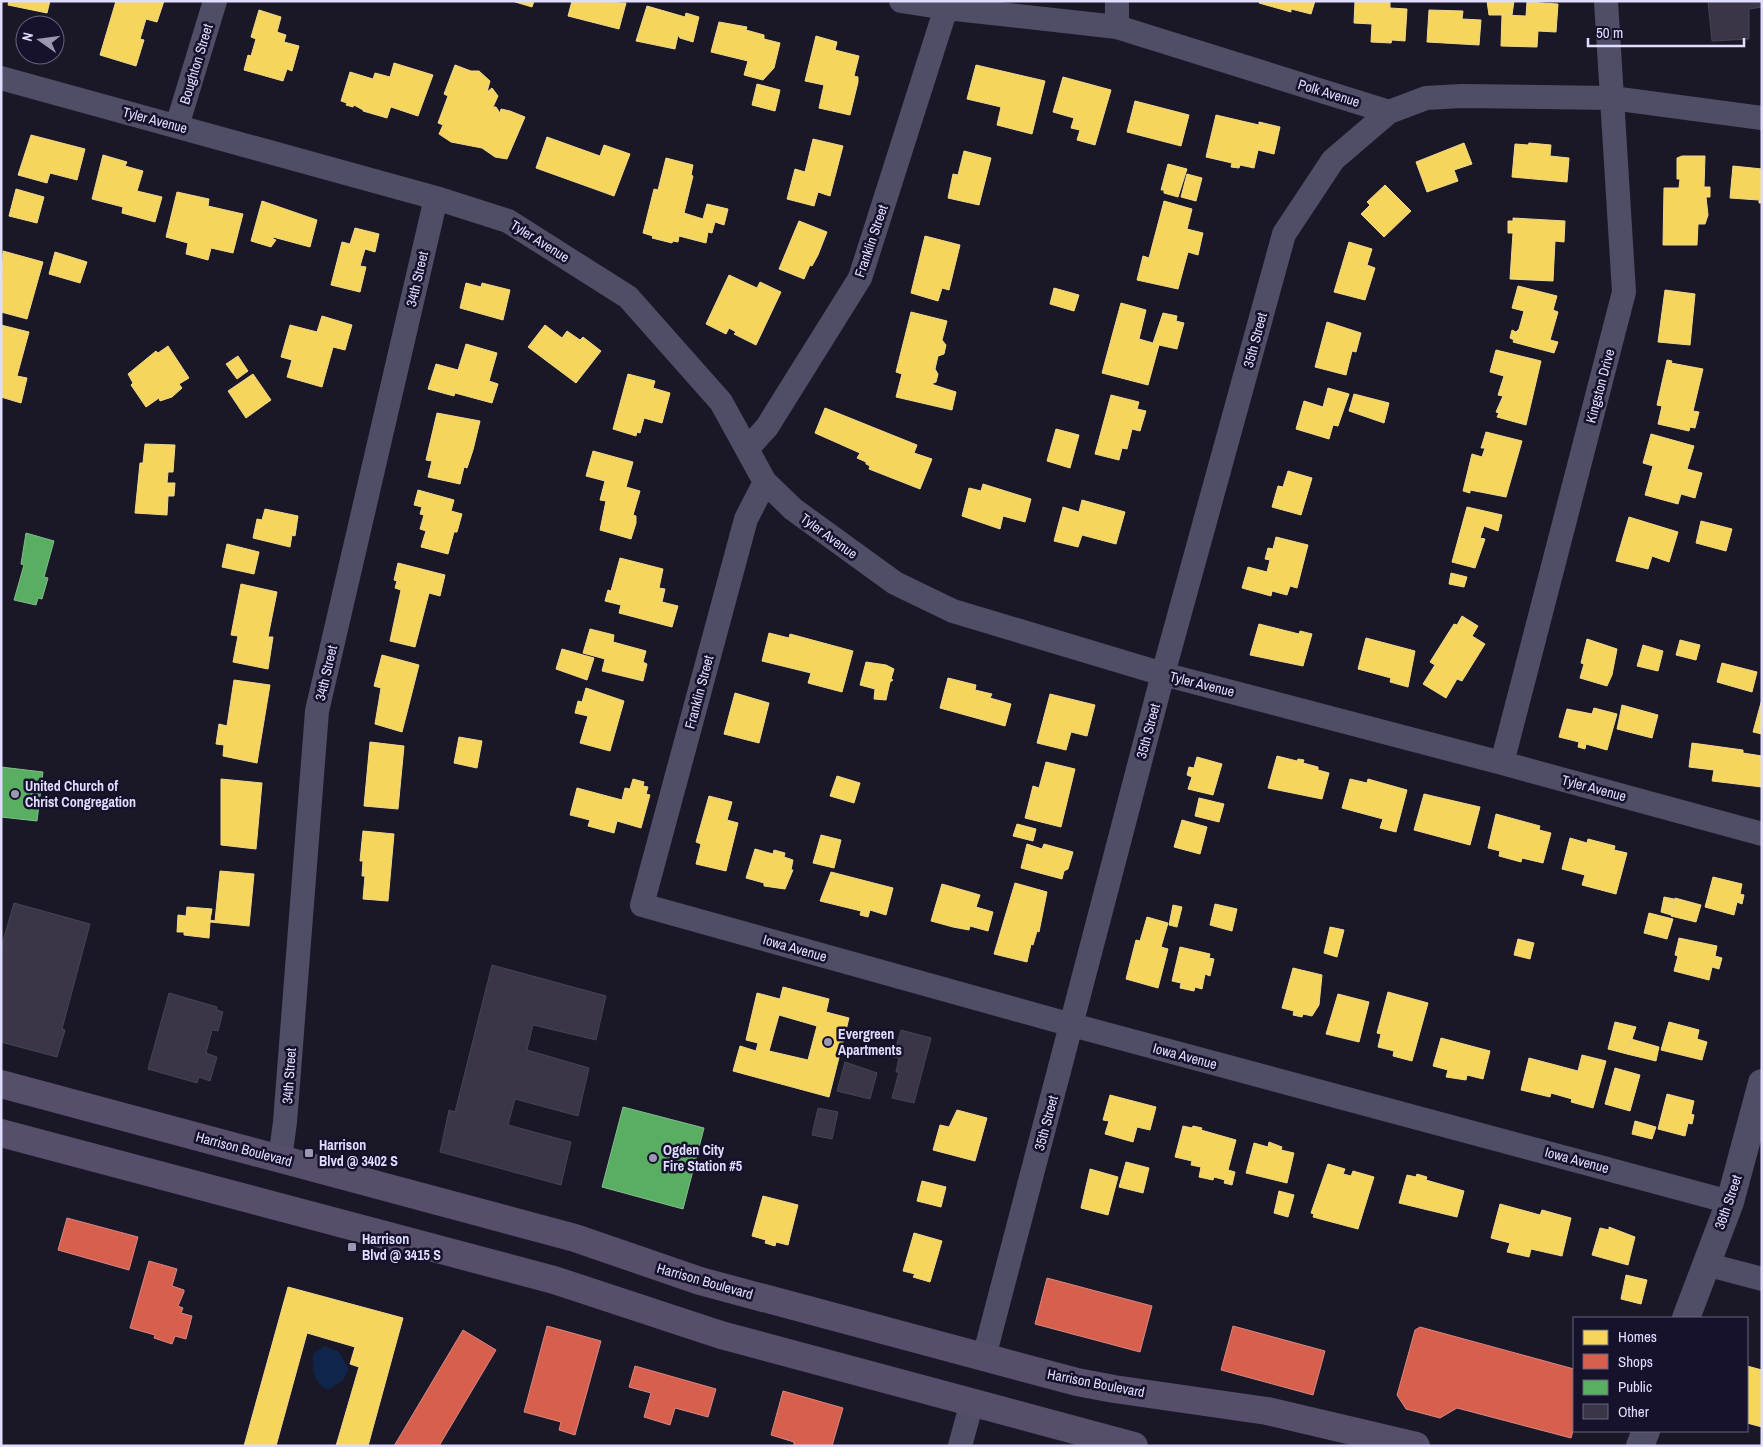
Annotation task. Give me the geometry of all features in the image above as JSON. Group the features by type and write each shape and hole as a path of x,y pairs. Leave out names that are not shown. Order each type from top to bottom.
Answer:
{"main road":[{"name":"Harrison Boulevard","path":"1,1084 574,1238 700,1281 1077,1382 1267,1411 1416,1446"},
{"path":"1,1133 554,1280 721,1335 1134,1446"}],"street":[{"name":"Boughton Street","path":"177,126 215,1"},
{"name":"Polk Avenue","path":"900,1 1117,27 1389,112"},
{"path":"1117,1 1117,27"},
{"name":"Kingston Drive","path":"1502,763 1624,292 1606,1"},
{"name":"Franklin Street","path":"748,448 767,427 860,278 946,8"},
{"name":"Tyler Avenue","path":"1,78 436,198 508,221 628,298 721,402 766,482 793,510 895,583 953,611 1163,674 1762,834"},
{"path":"1389,112 1426,98 1461,96 1612,98 1762,118"},
{"name":"35th Street","path":"984,1357 1163,674 1284,234 1333,160 1389,112"},
{"name":"34th Street","path":"280,1159 287,1105 317,711 436,198"},
{"name":"Franklin Street","path":"642,904 746,519 766,482"},
{"name":"Iowa Avenue","path":"642,904 1072,1026 1730,1202"},
{"name":"36th Street","path":"1686,1317 1730,1202 1762,1083"},
{"path":"1705,1264 1762,1279"},
{"path":"960,1446 972,1402"},
{"path":"1640,1446 1646,1432"}],"water":[{"path":"324,1346 339,1352 349,1369 343,1380 328,1390 317,1380 313,1366 313,1354"}],"building: Homes":[{"path":"9,1 50,1 47,13 8,5"},
{"path":"116,1 164,1 157,22 146,19 140,39 144,40 136,66 100,55"},
{"path":"512,1 534,1 532,7"},
{"path":"572,1 626,3 619,29 568,16"},
{"path":"1260,1 1315,1 1311,14 1291,9 1291,12 1259,3"},
{"path":"1355,1 1390,1 1390,8 1407,9 1405,41 1392,40 1391,43 1371,42 1372,24 1354,23"},
{"path":"1487,1 1514,1 1512,15 1489,15"},
{"path":"1527,2 1558,4 1556,32 1538,31 1537,47 1501,46 1502,15 1526,16"},
{"path":"647,6 685,17 686,13 699,17 693,42 680,38 678,35 675,49 636,41"},
{"path":"259,10 281,17 277,32 286,35 284,42 299,46 292,71 287,69 283,81 244,70 248,55 251,56 256,39 251,37"},
{"path":"1429,10 1463,11 1462,19 1481,20 1479,45 1427,42"},
{"path":"719,22 747,27 746,30 764,35 764,39 780,43 774,68 763,80 744,75 748,61 711,52"},
{"path":"816,36 837,42 835,50 859,56 854,76 858,77 858,82 850,115 819,108 824,85 805,81"},
{"path":"394,63 433,75 418,116 391,107 393,100 387,118 363,111 364,108 363,110 354,105 353,107 346,105 347,103 341,101 350,72 373,79 375,73 390,77"},
{"path":"455,65 471,71 479,71 490,81 487,92 492,88 498,96 493,107 496,107 500,113 501,109 525,117 507,159 495,157 482,148 451,142 439,134 443,125 438,123 448,96 444,94"},
{"path":"976,65 1045,81 1032,134 997,125 1001,107 967,99"},
{"path":"1063,77 1111,90 1095,145 1077,140 1080,130 1071,128 1074,118 1053,112"},
{"path":"757,84 780,90 775,111 752,105"},
{"path":"1135,101 1189,115 1181,146 1127,132"},
{"path":"1216,115 1259,125 1259,122 1280,127 1274,154 1258,150 1254,168 1240,165 1239,168 1231,167 1232,163 1206,157"},
{"path":"31,135 85,149 77,180 50,173 47,183 18,175"},
{"path":"547,137 600,156 604,145 630,154 614,196 536,168"},
{"path":"813,139 843,146 830,196 818,192 814,206 787,199 795,169 805,172"},
{"path":"1464,143 1472,164 1454,170 1458,181 1427,192 1416,162"},
{"path":"1529,143 1551,145 1550,156 1569,158 1567,182 1512,177 1515,144 1528,145"},
{"path":"964,151 991,158 979,205 948,198 953,174 958,175"},
{"path":"103,155 127,162 125,166 143,171 137,191 162,197 155,222 122,213 123,207 92,199"},
{"path":"1682,156 1705,156 1704,187 1710,187 1710,197 1706,197 1708,215 1705,224 1698,224 1697,245 1663,245 1664,188 1679,188 1680,179 1677,179 1677,158"},
{"path":"666,158 693,165 691,175 693,176 684,213 703,219 707,204 728,209 724,225 715,222 712,233 708,232 706,243 679,236 678,242 673,241 672,243 652,238 653,236 643,233 654,189 658,190"},
{"path":"1168,164 1187,169 1178,197 1164,193 1164,190 1161,190"},
{"path":"1733,166 1762,169 1762,203 1759,203 1759,200 1730,198"},
{"path":"1187,174 1202,178 1196,201 1181,197"},
{"path":"1385,185 1411,211 1384,237 1361,214 1370,205 1367,202"},
{"path":"16,189 44,197 37,223 9,216"},
{"path":"177,192 209,199 208,206 243,214 233,253 211,248 208,260 186,254 188,243 166,237"},
{"path":"262,201 317,220 310,247 273,237 276,240 271,247 251,241"},
{"path":"1164,201 1192,209 1187,229 1203,233 1198,255 1188,252 1178,289 1137,280 1143,256 1149,258"},
{"path":"1513,218 1565,221 1564,242 1555,241 1553,281 1510,279 1513,233 1508,233 1508,221 1513,221"},
{"path":"799,221 827,232 818,255 812,266 810,265 804,279 779,269"},
{"path":"355,228 379,234 375,252 365,249 360,266 366,267 360,292 331,285 342,242 350,244"},
{"path":"925,236 960,245 949,290 942,288 938,301 911,293"},
{"path":"1349,242 1372,249 1367,265 1375,268 1365,300 1334,292"},
{"path":"3,251 43,262 27,319 1,312"},
{"path":"55,252 87,262 80,283 49,274"},
{"path":"729,275 757,288 760,282 781,292 756,345 734,334 736,332 729,328 726,334 706,324"},
{"path":"466,283 481,287 482,283 510,290 503,320 460,308"},
{"path":"1518,286 1557,296 1553,310 1558,312 1550,340 1558,342 1554,353 1513,342 1514,340 1510,338 1512,330 1516,332 1519,329 1524,311 1512,308"},
{"path":"1054,288 1079,295 1074,311 1050,304"},
{"path":"1665,290 1695,294 1690,345 1658,342"},
{"path":"1121,303 1146,310 1139,339 1153,343 1163,313 1177,316 1176,321 1184,323 1177,349 1159,345 1148,385 1102,373"},
{"path":"911,312 947,321 942,340 946,345 944,354 938,356 935,369 938,374 936,382 931,384 956,392 952,410 896,397 902,374 896,372"},
{"path":"322,316 352,325 345,350 333,347 322,387 287,377 292,360 281,357 290,325 317,332"},
{"path":"1327,322 1361,333 1356,352 1352,351 1346,375 1315,367"},
{"path":"1,325 29,332 17,376 27,378 21,403 1,397"},
{"path":"545,325 562,338 567,331 580,340 583,337 601,351 576,383 528,347"},
{"path":"466,344 497,353 489,381 498,384 492,403 455,393 454,396 428,389 436,364 458,370"},
{"path":"168,346 189,378 179,384 182,388 172,397 160,401 159,398 146,407 131,385 133,383 128,374 156,351 158,353"},
{"path":"1496,350 1541,361 1526,425 1497,417 1499,413 1496,412 1503,396 1498,395 1504,376 1490,372"},
{"path":"238,356 248,371 237,379 226,364"},
{"path":"1667,360 1672,361 1671,363 1703,369 1693,411 1699,412 1695,428 1690,427 1689,431 1658,424 1662,406 1657,405"},
{"path":"253,374 271,400 246,418 228,391"},
{"path":"628,374 655,381 653,388 670,393 662,423 644,418 640,433 637,432 636,436 613,429"},
{"path":"1328,388 1349,394 1338,426 1333,425 1329,439 1296,429 1304,401 1323,407"},
{"path":"1354,394 1389,403 1384,423 1349,411"},
{"path":"1111,395 1139,402 1137,409 1146,411 1140,431 1132,429 1127,449 1122,448 1119,460 1095,454"},
{"path":"825,408 917,445 914,453 932,459 920,489 869,469 870,466 866,462 857,458 860,453 815,433"},
{"path":"437,413 480,421 473,450 467,468 464,467 460,484 428,477 432,461 426,460"},
{"path":"1056,429 1079,435 1070,468 1047,461"},
{"path":"1486,432 1522,441 1506,497 1470,490 1470,493 1463,491 1472,454 1482,457 1485,448 1481,448"},
{"path":"1651,434 1694,446 1687,469 1702,473 1695,498 1681,494 1678,504 1645,495 1653,466 1643,463"},
{"path":"145,444 175,445 173,472 168,472 167,483 175,483 174,496 168,496 167,515 135,513 140,463 143,463"},
{"path":"593,451 633,462 626,487 640,491 633,515 636,516 636,523 631,539 600,530 606,501 600,500 605,481 586,476"},
{"path":"1288,471 1312,478 1301,515 1272,507 1278,486 1283,487"},
{"path":"983,484 1031,499 1025,522 1003,516 1000,529 962,516 969,488 981,491"},
{"path":"418,490 454,500 451,511 462,514 457,532 454,532 448,554 421,547 426,531 420,529 424,515 420,514 422,507 414,505"},
{"path":"1082,500 1125,512 1116,544 1082,535 1078,547 1054,541 1063,507 1079,512"},
{"path":"1467,507 1502,515 1498,531 1484,526 1480,538 1485,539 1475,568 1452,562"},
{"path":"265,509 298,516 295,536 292,535 290,547 253,538 257,519 262,520"},
{"path":"1629,517 1678,532 1669,562 1652,556 1648,569 1616,561"},
{"path":"1701,521 1732,529 1726,551 1696,543"},
{"path":"1276,537 1308,545 1297,588 1290,586 1287,595 1272,591 1271,596 1242,588 1248,567 1267,572 1270,560 1265,559 1268,548 1273,549"},
{"path":"227,544 259,552 254,574 222,567"},
{"path":"620,558 663,569 659,588 665,589 662,602 678,606 672,627 619,613 621,605 605,601 608,590 611,591"},
{"path":"398,563 445,575 440,596 429,593 415,647 390,641 401,590 395,588 397,581 394,580"},
{"path":"1451,573 1467,577 1464,587 1449,584"},
{"path":"241,584 277,592 268,637 273,637 268,669 233,662 238,636 231,635"},
{"path":"1462,616 1478,626 1472,636 1485,644 1462,681 1457,679 1446,698 1423,684 1435,665 1430,662 1454,624 1457,625"},
{"path":"1259,624 1299,634 1300,631 1312,634 1303,666 1250,655"},
{"path":"590,629 614,635 613,642 646,651 643,662 647,664 643,681 602,671 605,659 583,653"},
{"path":"769,633 789,638 790,634 853,651 842,692 808,683 811,673 762,661"},
{"path":"1366,638 1415,651 1408,687 1390,682 1391,678 1358,669"},
{"path":"1587,639 1617,649 1612,675 1607,686 1580,678 1584,664 1581,663"},
{"path":"1680,640 1700,645 1696,660 1676,655"},
{"path":"1643,645 1663,651 1658,671 1637,666"},
{"path":"562,649 594,658 587,680 556,669"},
{"path":"382,655 419,665 402,732 375,724 381,688 374,686"},
{"path":"866,662 886,665 894,669 891,679 893,680 890,682 886,700 874,699 875,689 860,685"},
{"path":"1722,663 1757,672 1752,692 1717,682"},
{"path":"948,678 976,685 975,690 992,694 990,698 1011,704 1005,726 940,708"},
{"path":"234,680 270,685 257,763 223,756 224,745 216,744 219,724 227,726"},
{"path":"586,688 624,701 610,751 580,743 588,716 575,713 578,701 582,702"},
{"path":"735,693 769,703 759,743 724,734"},
{"path":"1050,694 1095,705 1087,736 1071,732 1066,750 1037,743"},
{"path":"1762,699 1762,734 1753,732"},
{"path":"1622,705 1658,715 1652,738 1617,729"},
{"path":"1594,708 1617,714 1607,750 1586,744 1585,749 1578,747 1579,742 1559,737 1567,709 1592,714"},
{"path":"459,737 482,741 477,768 454,763"},
{"path":"370,742 404,746 398,809 364,806"},
{"path":"1692,743 1743,750 1743,753 1762,756 1762,787 1712,781 1714,770 1689,767"},
{"path":"1277,756 1297,761 1298,759 1304,760 1303,763 1318,767 1318,770 1329,773 1322,799 1268,788"},
{"path":"1197,757 1222,764 1213,795 1188,789 1192,777 1187,775 1189,767 1194,768"},
{"path":"1046,762 1075,769 1061,827 1025,818 1033,786 1039,788"},
{"path":"837,776 860,783 854,803 830,796"},
{"path":"221,779 262,783 256,849 221,845"},
{"path":"633,779 644,782 643,786 648,787 646,794 650,795 641,828 617,821 614,833 588,826 590,820 570,815 577,788 622,800 625,788 630,789"},
{"path":"1350,779 1367,783 1368,779 1407,790 1396,832 1380,828 1383,819 1342,808"},
{"path":"1424,794 1480,807 1470,845 1414,830"},
{"path":"709,796 732,802 727,820 738,823 726,871 696,864 701,844 696,842"},
{"path":"1199,798 1224,804 1219,822 1195,816"},
{"path":"1496,814 1540,826 1539,830 1551,833 1543,863 1522,858 1521,862 1499,856 1500,851 1488,848"},
{"path":"1182,820 1207,827 1200,854 1174,847"},
{"path":"1017,824 1036,829 1033,841 1013,836"},
{"path":"363,831 394,834 388,901 363,899 365,876 362,876 363,861 360,861"},
{"path":"821,835 841,840 834,868 813,863"},
{"path":"1570,838 1587,843 1588,839 1615,846 1614,850 1627,853 1616,894 1582,885 1585,875 1562,869"},
{"path":"1027,844 1042,849 1044,844 1073,852 1068,869 1064,871 1062,879 1021,868"},
{"path":"755,849 773,854 774,850 785,853 784,857 793,860 791,870 793,870 785,889 764,886 764,883 746,878"},
{"path":"220,871 254,874 249,926 210,922 209,938 184,935 184,932 177,932 178,915 186,916 187,907 212,909 210,920 215,921"},
{"path":"831,872 893,888 886,915 870,910 868,917 860,915 861,911 820,901"},
{"path":"1713,877 1742,884 1740,894 1744,895 1742,904 1737,902 1734,915 1705,907"},
{"path":"1015,883 1047,892 1039,932 1037,931 1033,945 1031,944 1027,962 994,954"},
{"path":"942,884 980,895 976,907 993,912 988,931 970,926 969,930 931,921"},
{"path":"1664,897 1674,899 1671,915 1661,912"},
{"path":"1675,898 1701,905 1696,922 1671,916"},
{"path":"1215,904 1237,909 1232,931 1210,925"},
{"path":"1173,905 1182,907 1177,927 1169,925"},
{"path":"1649,913 1673,919 1667,939 1644,933"},
{"path":"1147,917 1168,923 1161,947 1168,949 1158,988 1126,979 1136,940 1140,941"},
{"path":"1330,927 1344,930 1337,957 1324,953"},
{"path":"1679,938 1717,946 1715,956 1722,958 1719,969 1712,967 1709,980 1674,971 1678,956 1675,955"},
{"path":"1518,939 1534,943 1530,959 1514,955"},
{"path":"1180,947 1210,954 1209,958 1214,959 1210,976 1205,974 1202,989 1195,987 1194,991 1180,988 1181,983 1172,981"},
{"path":"1293,968 1322,975 1319,1005 1312,1016 1303,1014 1302,1017 1293,1015 1294,1011 1282,1008"},
{"name":"Evergreen Apartments","path":"783,987 829,999 826,1012 849,1018 829,1097 733,1071 740,1046 756,1051 758,1043 746,1040 757,993 780,999","holes":["779,1015 817,1026 808,1060 769,1051"]},
{"path":"1388,992 1428,1003 1412,1061 1393,1056 1394,1051 1378,1047 1381,1034 1377,1033"},
{"path":"1338,994 1369,1002 1359,1042 1326,1034"},
{"path":"1615,1022 1636,1027 1627,1054 1608,1049"},
{"path":"1669,1022 1699,1030 1697,1039 1707,1042 1702,1060 1661,1050"},
{"path":"1441,1038 1490,1051 1483,1079 1467,1075 1466,1080 1446,1077 1448,1070 1433,1066"},
{"path":"1631,1039 1659,1047 1656,1061 1627,1054"},
{"path":"1582,1055 1606,1061 1593,1108 1571,1102 1572,1099 1551,1093 1550,1097 1521,1090 1529,1058 1578,1071"},
{"path":"1615,1068 1640,1075 1630,1111 1605,1104"},
{"path":"1667,1094 1694,1101 1691,1114 1694,1115 1692,1124 1688,1123 1685,1136 1658,1129"},
{"path":"1110,1095 1156,1107 1150,1130 1137,1127 1133,1142 1105,1134 1109,1121 1103,1120"},
{"path":"957,1110 987,1118 975,1161 933,1150 940,1125 949,1127"},
{"path":"1635,1121 1656,1127 1652,1139 1632,1134"},
{"path":"1183,1126 1202,1128 1201,1130 1236,1140 1228,1170 1235,1172 1232,1185 1224,1183 1225,1180 1214,1177 1213,1180 1199,1177 1201,1167 1191,1165 1192,1161 1175,1157"},
{"path":"1269,1142 1282,1147 1281,1150 1294,1153 1287,1183 1246,1173 1254,1143 1268,1147"},
{"path":"1126,1162 1149,1168 1143,1193 1119,1187"},
{"path":"1328,1164 1345,1169 1343,1174 1351,1176 1353,1171 1374,1177 1358,1229 1313,1217 1314,1214 1311,1213"},
{"path":"1090,1169 1118,1177 1108,1215 1081,1208"},
{"path":"1417,1174 1427,1177 1426,1180 1464,1191 1457,1217 1399,1203 1407,1175 1416,1177"},
{"path":"922,1181 946,1187 941,1207 917,1201"},
{"path":"1279,1191 1294,1195 1288,1217 1274,1213"},
{"path":"763,1196 798,1205 788,1245 776,1242 775,1246 765,1243 766,1240 752,1236"},
{"path":"1500,1204 1540,1215 1542,1210 1571,1218 1562,1256 1531,1249 1529,1257 1507,1252 1510,1243 1491,1238"},
{"path":"1609,1227 1635,1237 1628,1265 1592,1255 1600,1228 1609,1230"},
{"path":"914,1233 942,1241 930,1282 913,1277 915,1274 903,1271"},
{"path":"1626,1275 1647,1280 1641,1304 1621,1299"},
{"path":"288,1287 403,1318 368,1446 336,1446 359,1367 350,1364 355,1347 307,1333 276,1446 244,1446"},
{"path":"1748,1366 1762,1370 1762,1427 1748,1423"}],"building: Shops":[{"path":"67,1218 138,1237 129,1270 58,1250"},
{"path":"149,1261 177,1269 172,1286 184,1290 178,1306 183,1308 181,1313 192,1316 186,1339 175,1336 172,1344 154,1338 155,1335 130,1328"},
{"path":"1047,1278 1152,1306 1140,1352 1035,1324"},
{"path":"547,1326 601,1341 575,1435 559,1430 561,1422 524,1412"},
{"path":"1233,1326 1325,1351 1313,1395 1221,1370"},
{"path":"1420,1327 1573,1369 1573,1431 1571,1438 1457,1408 1440,1418 1406,1409 1397,1395 1415,1330"},
{"path":"463,1330 496,1350 439,1446 394,1446"},
{"path":"635,1366 716,1389 708,1417 675,1408 670,1425 644,1417 651,1393 629,1387"},
{"path":"783,1391 843,1408 832,1446 794,1446 794,1442 771,1435"}],"building: Public":[{"path":"26,533 54,541 44,577 48,578 42,599 38,598 36,605 14,600 24,565 21,564"},
{"path":"1,767 43,772 37,821 1,817"},
{"name":"Ogden City Fire Station #5","path":"623,1107 704,1128 683,1209 602,1187"}],"building: Other":[{"path":"1708,1 1762,1 1762,7 1749,9 1749,39 1712,41"},
{"path":"14,903 90,924 62,1029 65,1030 57,1057 1,1042 1,948"},
{"path":"492,965 606,996 596,1040 533,1025 527,1050 589,1068 578,1116 515,1099 508,1125 571,1142 561,1185 440,1152 449,1110 455,1112"},
{"path":"169,993 217,1007 217,1010 223,1012 218,1031 212,1030 206,1053 217,1057 210,1081 199,1077 197,1083 148,1069"},
{"path":"901,1030 931,1038 914,1103 892,1098 899,1072 896,1072 899,1058 893,1057"},
{"path":"845,1062 877,1073 870,1099 837,1091"},
{"path":"818,1108 838,1112 832,1139 812,1135"}],"place":[{"name":"United Church of Christ Congregation","path":"15,794"},
{"name":"Evergreen Apartments","path":"828,1042"},
{"name":"Harrison Blvd @ 3402 S","path":"309,1153"},
{"name":"Ogden City Fire Station #5","path":"653,1158"},
{"name":"Harrison Blvd @ 3415 S","path":"352,1247"}]}
